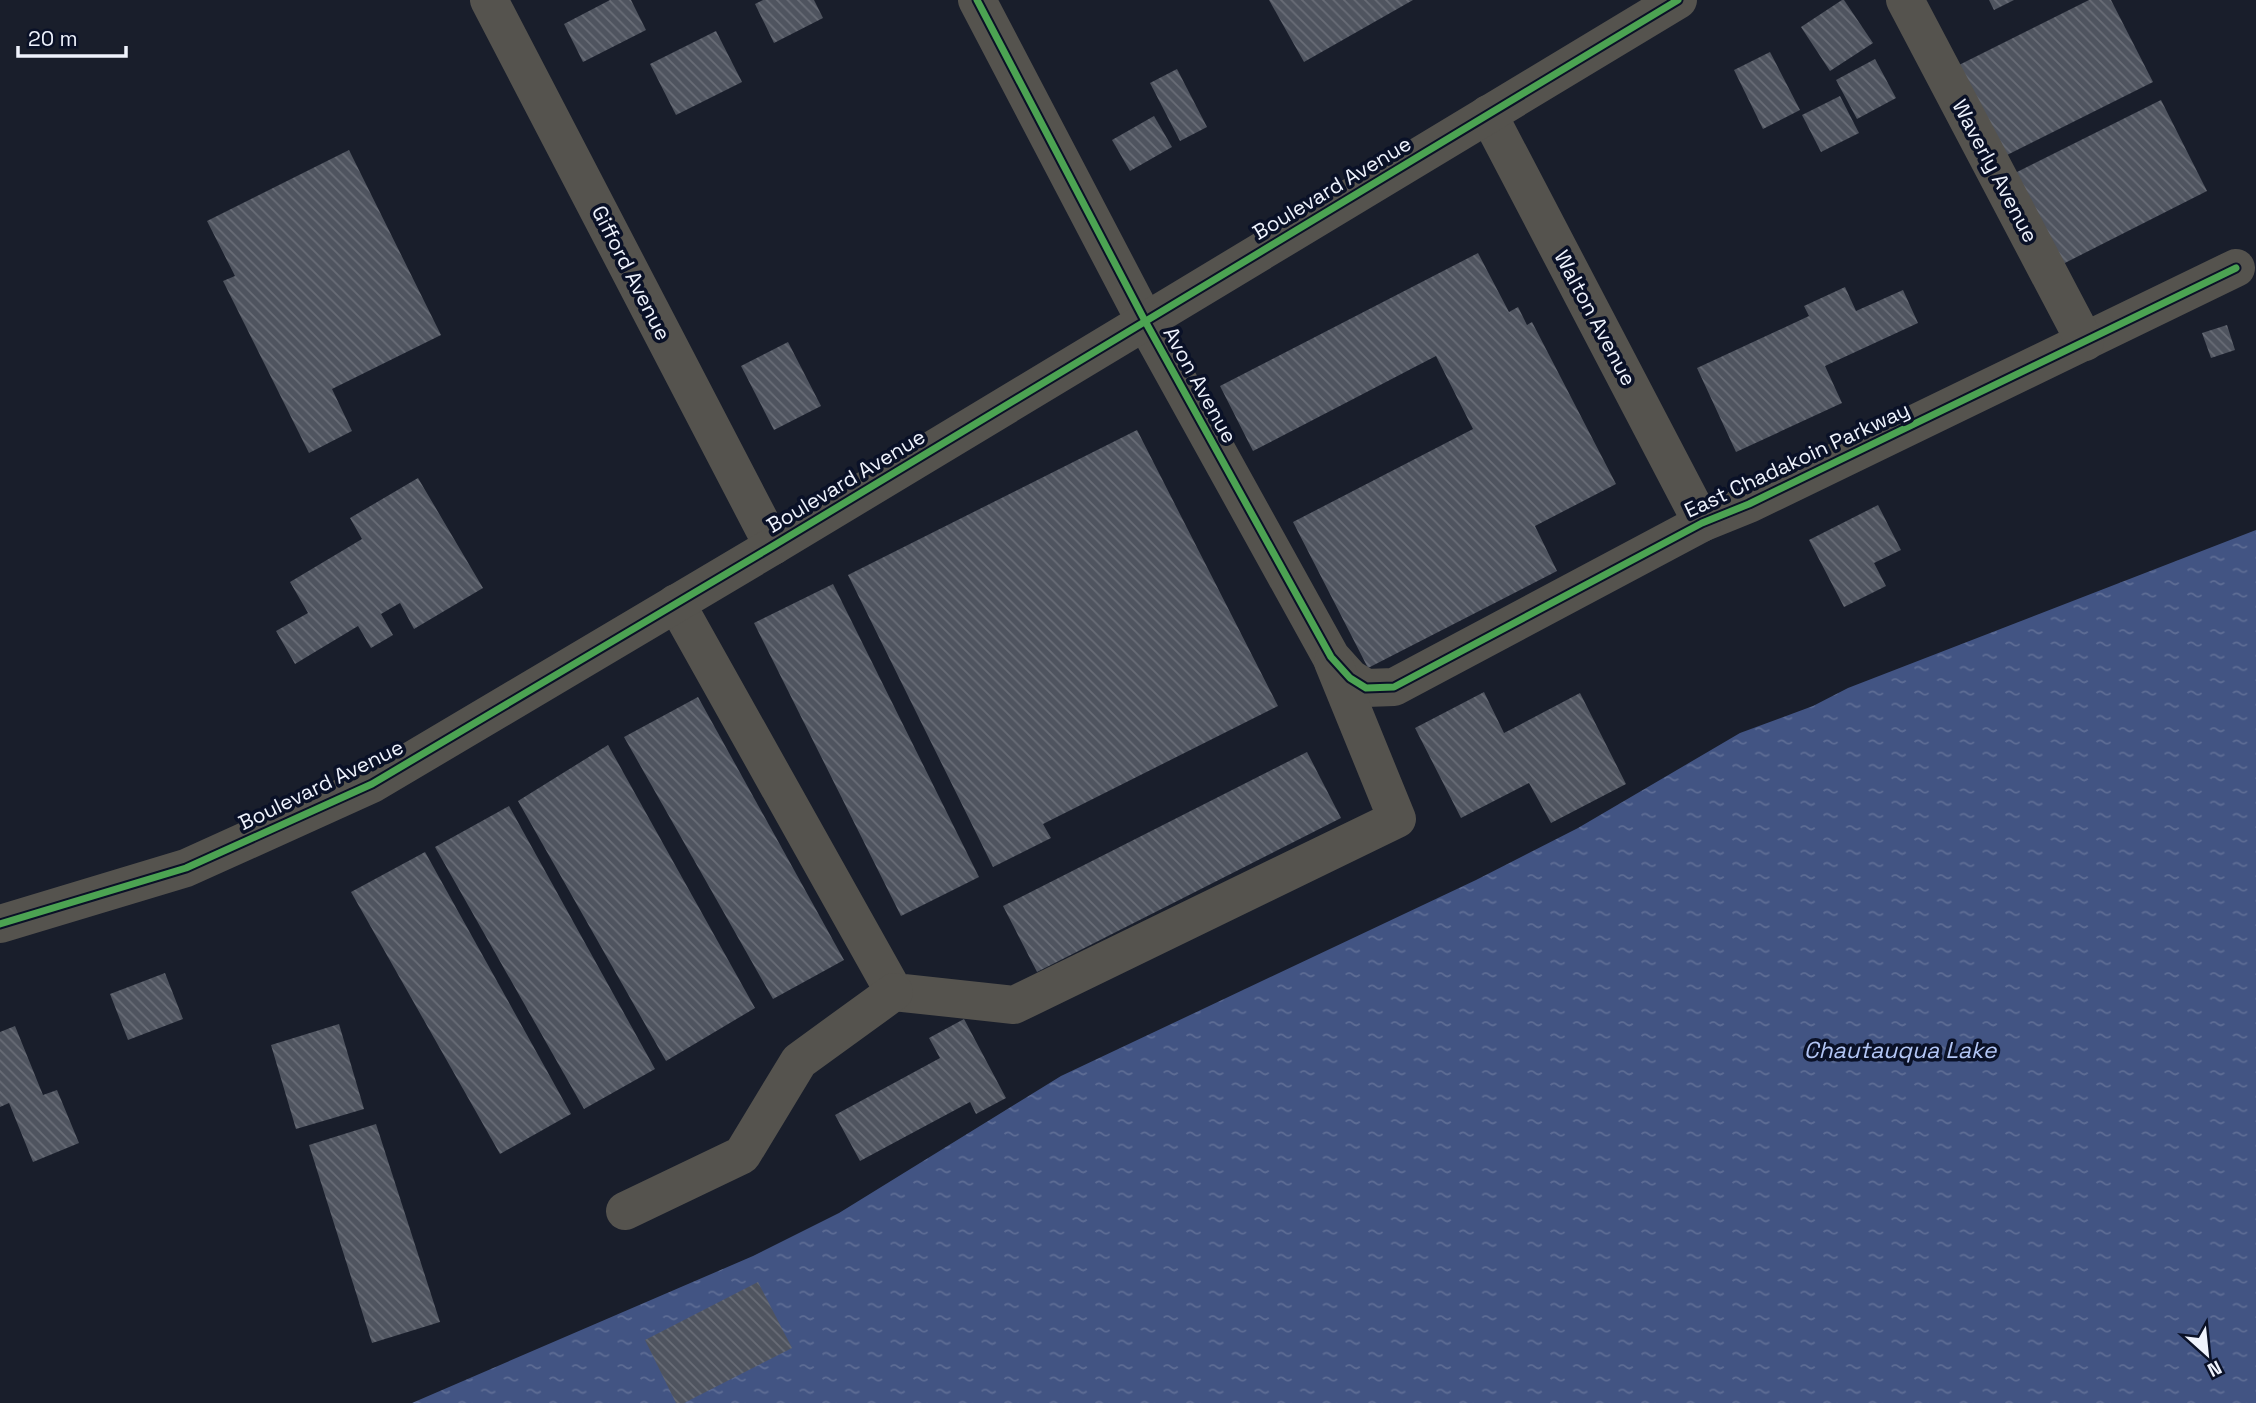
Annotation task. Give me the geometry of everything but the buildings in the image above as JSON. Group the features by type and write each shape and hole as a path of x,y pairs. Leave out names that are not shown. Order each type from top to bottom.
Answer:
{"street":[{"name":"Gifford Avenue","path":"489,0 773,546"},
{"name":"Avon Avenue","path":"978,0 1145,321 1331,657 1349,678 1366,688 1377,687"},
{"name":"Boulevard Avenue","path":"0,924 187,868 372,784 773,546 1678,0"},
{"name":"Waverly Avenue","path":"1905,0 2085,342"},
{"name":"Walton Avenue","path":"1488,114 1702,523"},
{"name":"East Chadakoin Parkway","path":"1377,687 1394,687 1702,523 1749,504 2236,268"},
{"path":"676,603 894,992"},
{"path":"625,1211 741,1154 799,1061 894,992 1014,1005 1397,819 1331,657"}],"water":[{"name":"Chautauqua Lake","path":"2256,530 2256,1403 412,1403 753,1256 839,1213 1061,1076 1476,880 1578,828 1740,733 1813,706 1848,688"}],"cycle path":[{"path":"977,0 1145,321 1331,657 1350,678 1366,688 1394,687 1702,523 1749,504 2236,268"},
{"path":"0,924 186,868 372,784 773,546 1678,0"}]}
